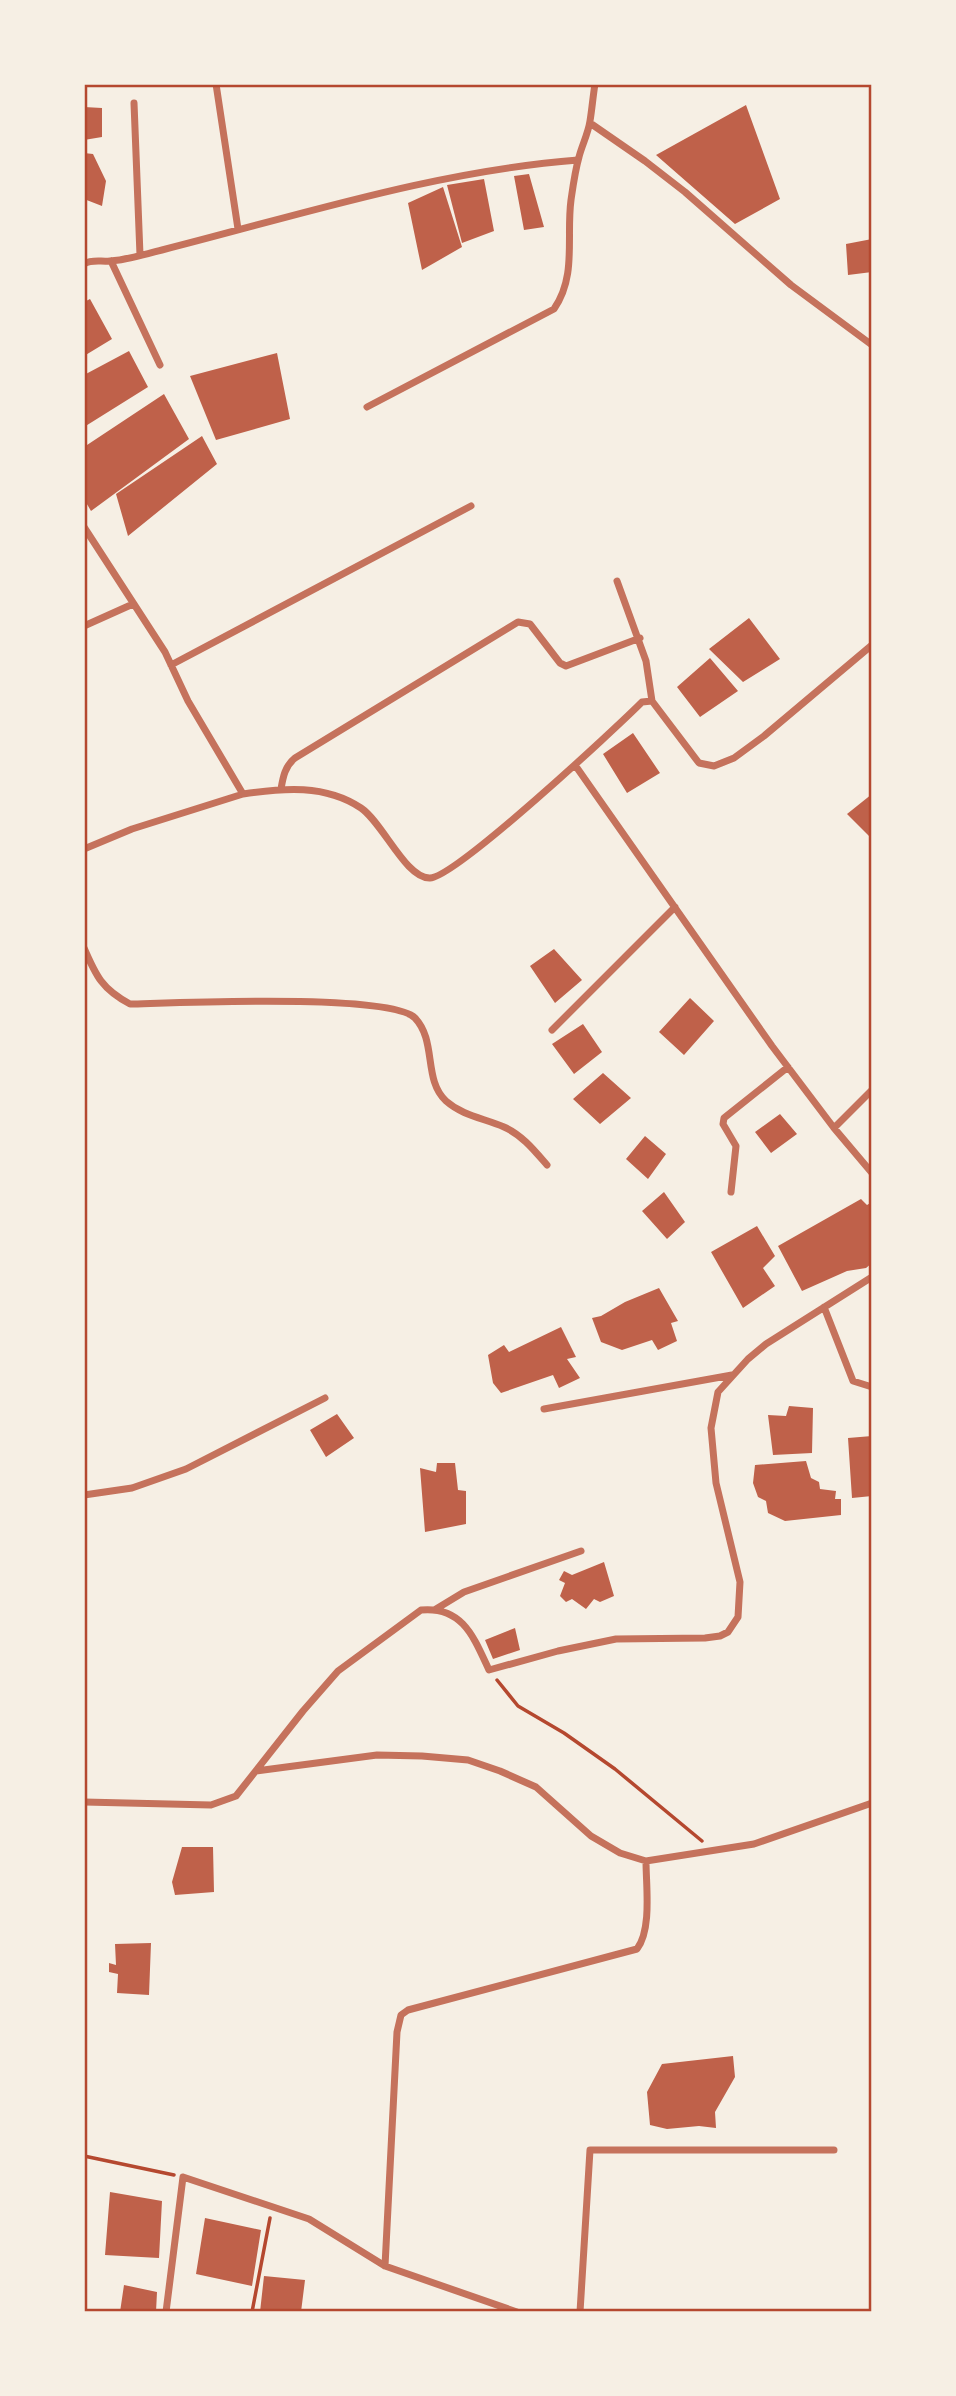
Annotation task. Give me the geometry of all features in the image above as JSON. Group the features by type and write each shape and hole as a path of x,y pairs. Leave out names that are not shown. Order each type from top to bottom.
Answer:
{"street":[{"path":"216,84 238,229"},
{"path":"367,407 554,309 563,296 570,265 568,232 578,160 590,123 595,84"},
{"path":"134,103 140,255"},
{"path":"590,123 685,192 791,285 871,344"},
{"path":"86,261 111,261 140,255 344,200 443,179 526,165 578,160"},
{"path":"111,261 160,365"},
{"path":"171,665 471,506"},
{"path":"84,527 171,665 188,701 243,794"},
{"path":"617,582 640,638 652,701 699,763 714,766 734,758 872,645"},
{"path":"84,626 133,604"},
{"path":"281,789 289,763 295,758 518,622 530,624 560,663 566,666 640,638"},
{"path":"84,849 132,829 243,794 281,789 309,789 360,807 377,822 406,865 429,878 445,873 575,765 642,702 652,701"},
{"path":"575,765 788,1067 872,1173"},
{"path":"552,1030 675,907"},
{"path":"84,948 104,986 111,994 130,1004 338,1003 382,1007 412,1015 422,1027 430,1047 436,1086 444,1099 464,1114 502,1126 519,1136 547,1166"},
{"path":"731,1192 736,1146 723,1124 724,1118 788,1067"},
{"path":"834,1128 872,1090"},
{"path":"84,1802 211,1805 236,1796 338,1671 421,1610 436,1609 450,1613 462,1623 474,1639 489,1670 615,1639 705,1638 728,1632 738,1617 740,1582 716,1483 711,1428 718,1392 748,1359 766,1344 872,1277"},
{"path":"824,1307 853,1381 872,1387"},
{"path":"544,1409 733,1375"},
{"path":"84,1495 132,1488 186,1469 326,1398"},
{"path":"436,1609 464,1592 581,1551"},
{"path":"256,1772 377,1755 468,1760 536,1787 591,1836 620,1853 646,1861 754,1844 872,1803"},
{"path":"385,2266 397,2032 401,2015 408,2010 636,1949 643,1940 645,1925 646,1861"},
{"path":"580,2312 590,2150 835,2150"},
{"path":"166,2312 183,2177 309,2219 385,2266 517,2312"}],"path":[{"path":"489,1670 518,1706 564,1732 615,1769 716,1852"},
{"path":"84,2156 183,2177"},
{"path":"252,2312 272,2207"}],"building":[{"path":"746,105 780,199 735,224 656,155"},
{"path":"84,107 102,108 102,137 84,140"},
{"path":"84,153 93,154 106,181 102,206 84,199"},
{"path":"529,174 544,227 524,230 514,176"},
{"path":"484,179 494,231 462,243 447,185"},
{"path":"443,187 462,247 422,270 408,203"},
{"path":"872,239 872,272 848,275 846,244"},
{"path":"90,299 112,339 84,356 84,302"},
{"path":"129,351 148,387 84,427 84,375"},
{"path":"277,353 290,419 216,440 190,376"},
{"path":"164,394 189,439 91,511 84,499 84,447"},
{"path":"202,436 217,464 128,536 116,494"},
{"path":"749,618 780,659 743,682 709,649"},
{"path":"710,658 738,691 700,717 677,687"},
{"path":"633,733 660,773 627,793 603,754"},
{"path":"872,794 872,839 847,814"},
{"path":"554,949 582,980 555,1003 530,966"},
{"path":"690,998 714,1021 684,1055 659,1032"},
{"path":"583,1024 602,1052 574,1074 552,1044"},
{"path":"603,1073 631,1098 600,1124 573,1099"},
{"path":"780,1114 797,1134 771,1153 755,1132"},
{"path":"645,1136 666,1154 648,1179 626,1159"},
{"path":"664,1192 685,1222 667,1239 642,1211"},
{"path":"861,1199 867,1205 872,1202 872,1263 866,1268 847,1271 802,1291 778,1246"},
{"path":"757,1226 775,1256 763,1268 775,1286 743,1308 711,1252"},
{"path":"659,1288 678,1321 671,1323 677,1341 658,1350 652,1340 622,1350 601,1342 592,1318"},
{"path":"561,1327 576,1357 567,1359 580,1378 559,1388 553,1375 501,1393 493,1383 488,1355 504,1345 509,1352"},
{"path":"789,1406 813,1408 812,1453 773,1455 768,1415 786,1416"},
{"path":"337,1414 354,1438 326,1457 310,1430"},
{"path":"872,1436 872,1496 852,1498 848,1438"},
{"path":"806,1461 811,1478 819,1482 820,1489 836,1491 835,1499 841,1499 841,1515 785,1521 768,1513 766,1501 758,1497 753,1483 755,1465"},
{"path":"437,1463 455,1463 458,1490 466,1491 466,1524 425,1532 420,1468 436,1472"},
{"path":"604,1562 614,1596 600,1602 594,1599 586,1609 572,1599 566,1602 560,1596 565,1583 559,1580 564,1571 572,1575"},
{"path":"515,1628 520,1650 493,1659 485,1640"},
{"path":"182,1847 213,1847 214,1892 175,1895 172,1882"},
{"path":"151,1943 149,1995 117,1993 118,1974 109,1972 109,1963 116,1965 115,1944"},
{"path":"733,2056 735,2077 715,2112 716,2128 699,2126 667,2129 650,2125 647,2092 662,2064"},
{"path":"110,2192 162,2201 159,2258 105,2255"},
{"path":"205,2218 261,2230 252,2286 196,2274"},
{"path":"264,2276 305,2280 301,2312 260,2312"},
{"path":"124,2285 157,2292 156,2312 120,2312"}]}
